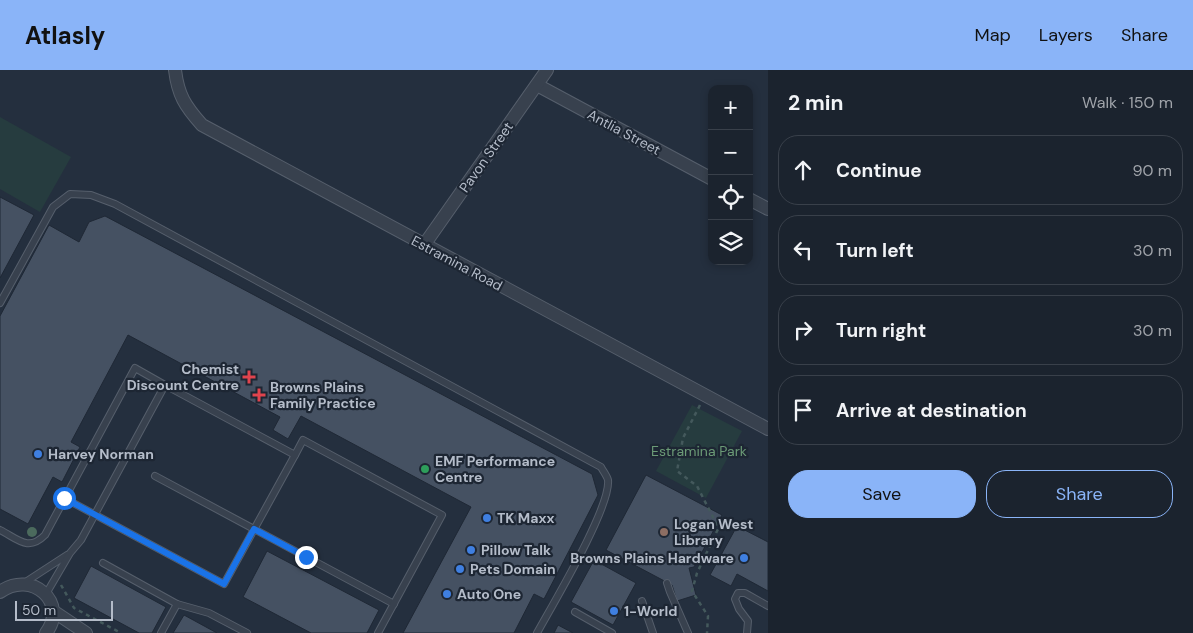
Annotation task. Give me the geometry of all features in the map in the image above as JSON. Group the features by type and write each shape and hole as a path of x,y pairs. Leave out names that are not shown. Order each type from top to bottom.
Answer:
{"street":[{"name":"Estramina Road","path":"175,70 177,87 188,110 202,125 768,429"},
{"name":"Pavon Street","path":"424,245 547,70"},
{"name":"Antlia Street","path":"537,85 708,177"},
{"path":"753,201 768,209"},
{"path":"0,591 16,584 24,583 32,585 46,594 53,611 52,621 46,633"},
{"path":"53,611 86,633"}],"lane":[{"path":"0,303 53,207 70,194 91,195 115,204 601,467 608,479 606,497 593,529 537,633"},
{"path":"0,530 26,544 37,543 45,535 135,368 295,455"},
{"path":"46,594 70,553 81,540 166,384"},
{"path":"64,498 224,584 303,440 442,515 378,633"},
{"path":"155,476 394,604"},
{"path":"24,583 70,553"},
{"path":"103,563 177,604 210,613 247,633"},
{"path":"668,582 670,592 688,633"},
{"path":"747,633 748,621 739,609 735,599 738,593 745,593 768,606"},
{"path":"642,601 653,633"},
{"path":"161,633 177,604"},
{"path":"575,612 612,633"}],"path":[{"path":"705,395 683,438 677,471 697,486 718,529 697,573 692,592 708,616 706,633"}],"green space":[{"path":"0,117 71,157 40,212 0,189"},
{"name":"Estramina Park","path":"692,405 742,431 706,498 656,471"}],"building":[{"path":"0,197 34,215 0,278"},
{"path":"105,216 592,474 598,495 544,599 534,594 514,633 403,633 471,507 301,416 288,439 273,430 280,417 128,335 71,442 80,447 62,482 53,477 28,524 0,509 0,316 49,225 79,242 89,222"},
{"name":"Logan West Library","path":"646,475 722,515 694,567 689,568 696,595 677,601 672,585 606,550"},
{"name":"Browns Plains Hardware","path":"737,526 768,542 768,591 737,574 731,586 710,575"},
{"path":"267,551 379,610 367,633 311,633 243,597"},
{"path":"594,560 636,583 613,625 571,602"},
{"path":"91,566 166,607 152,633 139,633 74,598"},
{"path":"184,615 217,633 173,633"},
{"path":"558,625 573,633 554,633"}],"place":[{"name":"Chemist Discount Centre","path":"249,377"},
{"name":"Browns Plains Family Practice","path":"259,395"},
{"name":"Harvey Norman","path":"38,454"},
{"name":"EMF Performance Centre","path":"425,469"},
{"name":"TK Maxx","path":"487,518"},
{"name":"Logan West Library","path":"664,532"},
{"name":"Pillow Talk","path":"471,550"},
{"name":"Browns Plains Hardware","path":"744,558"},
{"name":"Pets Domain","path":"460,569"},
{"name":"Auto One","path":"447,594"},
{"name":"1-World","path":"614,611"}],"route":[{"path":"64,498 224,584 254,529 306,557"}]}
